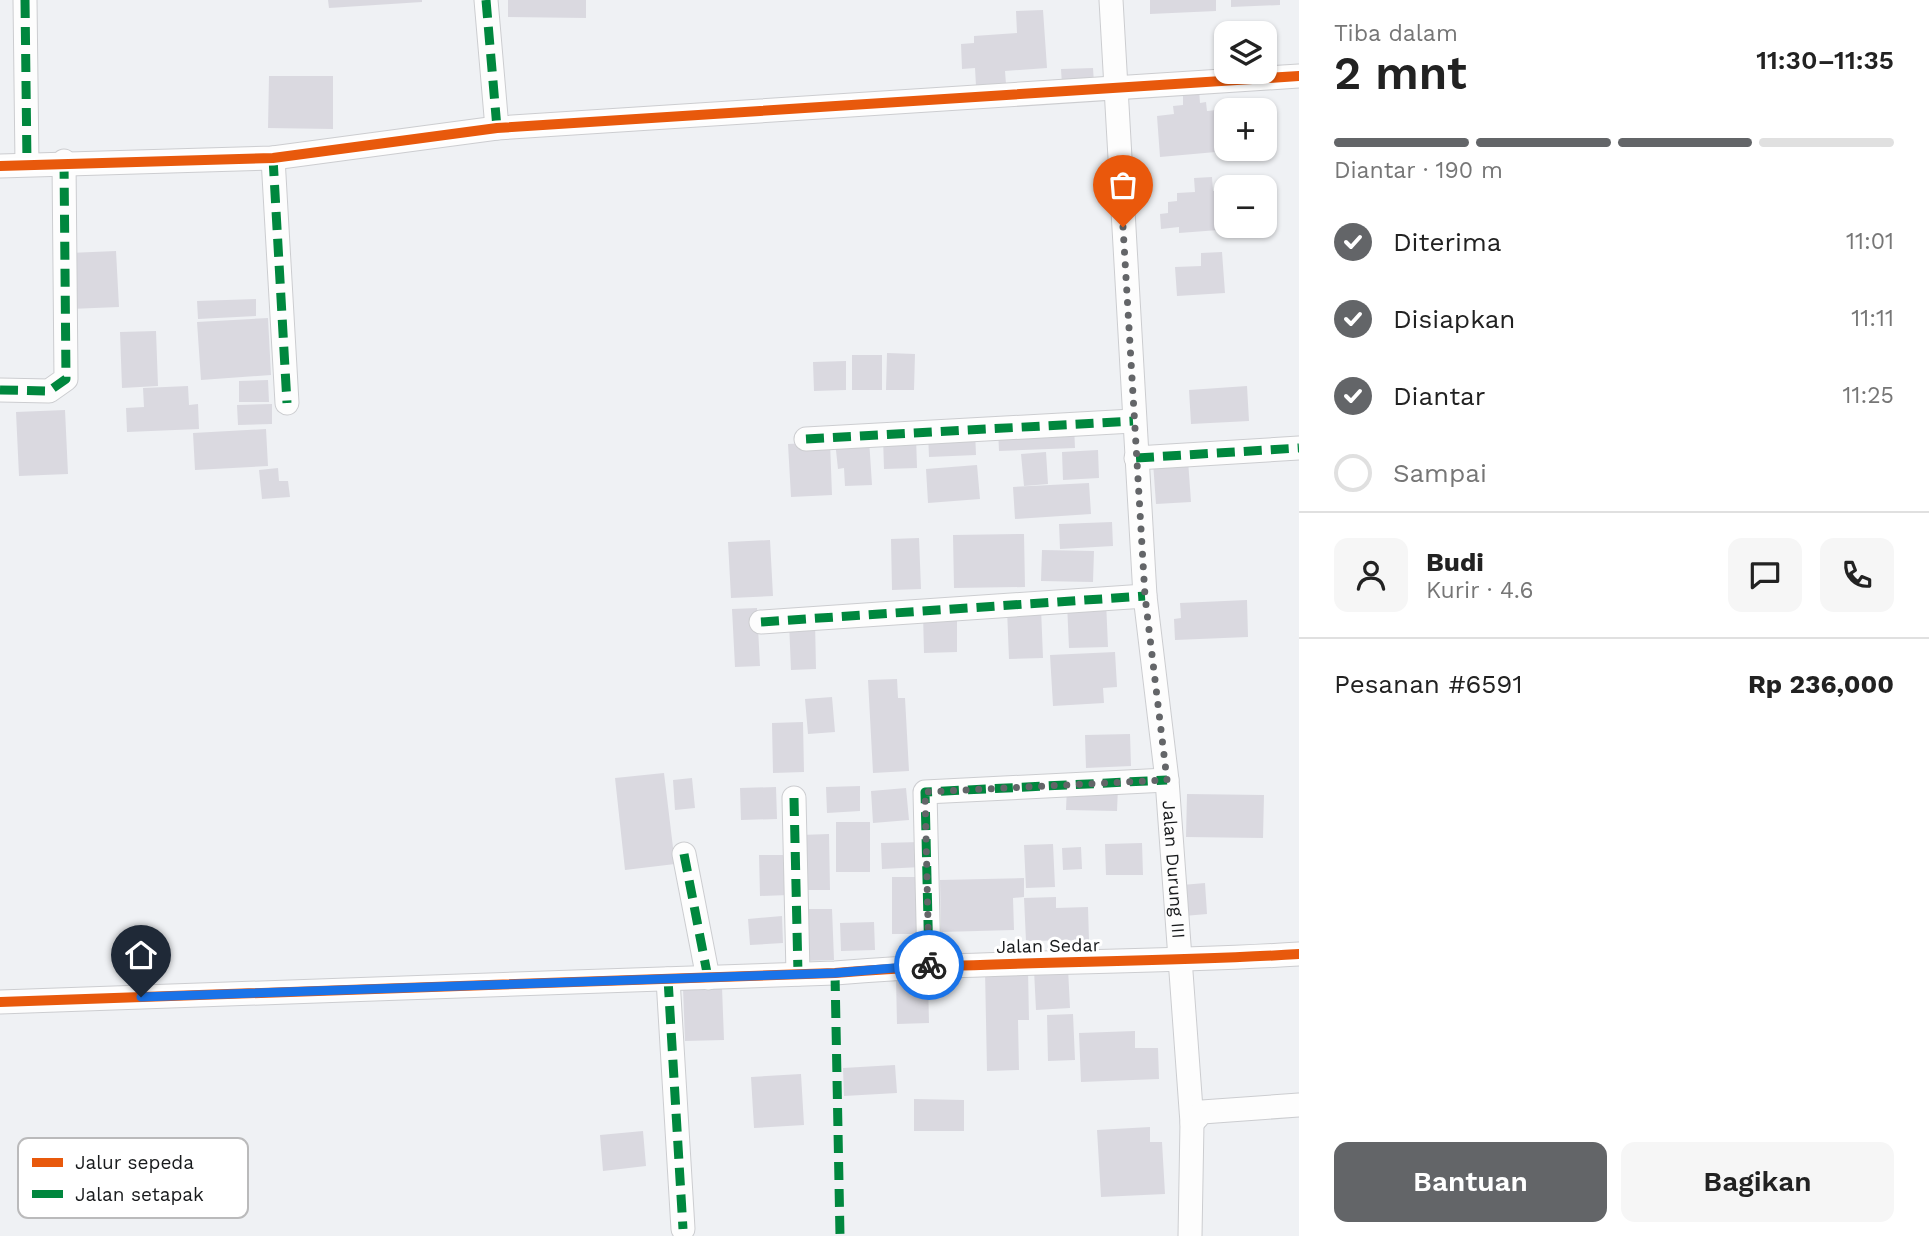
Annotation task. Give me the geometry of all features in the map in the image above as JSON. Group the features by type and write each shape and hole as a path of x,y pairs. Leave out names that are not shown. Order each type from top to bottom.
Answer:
{"street":[{"path":"25,0 27,164"},
{"path":"486,0 497,128"},
{"name":"Jalan Durung III","path":"1111,0 1145,596 1167,780 1192,1122 1190,1236"},
{"path":"0,166 64,161 274,158 497,128 1299,76"},
{"path":"274,158 287,403"},
{"path":"0,390 49,391 66,379 64,161"},
{"path":"806,439 1133,421"},
{"path":"1136,458 1299,448"},
{"path":"761,622 1145,596"},
{"path":"929,965 925,792 1167,780"},
{"path":"794,798 798,974"},
{"path":"684,854 708,978"},
{"name":"Jalan Sedar","path":"0,1002 708,978 929,965 1180,962 1299,954"},
{"path":"668,979 683,1230"},
{"path":"1192,1122 1202,1112 1299,1105"}],"building":[{"path":"328,0 422,0 422,2 329,8"},
{"path":"508,0 586,0 586,18 508,17"},
{"path":"1150,0 1216,0 1216,11 1150,14"},
{"path":"1231,0 1280,0 1280,5 1231,7"},
{"path":"1043,10 1047,68 1005,71 1006,84 976,86 975,68 962,69 961,44 974,43 974,36 1017,33 1016,11"},
{"path":"1093,68 1094,83 1062,85 1061,69"},
{"path":"269,76 333,76 333,129 268,128"},
{"path":"1199,89 1200,103 1206,102 1207,111 1214,110 1214,152 1160,157 1157,116 1174,114 1173,106 1183,105 1183,91"},
{"path":"1212,177 1214,230 1179,233 1179,227 1161,229 1160,214 1168,213 1168,202 1177,201 1177,193 1195,192 1194,178"},
{"path":"116,251 119,307 70,309 69,253"},
{"path":"1222,252 1225,293 1177,296 1175,267 1201,266 1201,253"},
{"path":"256,299 256,316 198,319 197,301"},
{"path":"268,318 271,375 201,380 197,322"},
{"path":"156,331 158,386 122,388 120,332"},
{"path":"887,353 915,354 914,390 886,390"},
{"path":"852,355 882,355 882,390 852,390"},
{"path":"846,361 846,390 814,391 813,362"},
{"path":"268,380 269,402 239,402 239,381"},
{"path":"188,386 189,405 198,404 199,429 127,432 126,408 144,407 143,388"},
{"path":"1247,386 1249,421 1191,424 1189,390"},
{"path":"272,404 272,424 238,425 237,405"},
{"path":"65,410 68,474 19,476 16,412"},
{"path":"1074,426 1075,448 999,451 998,429"},
{"path":"266,429 268,466 195,470 193,433"},
{"path":"975,431 976,455 929,457 928,433"},
{"path":"916,436 917,468 884,469 883,437"},
{"path":"869,439 872,485 845,486 844,468 838,469 835,441"},
{"path":"830,442 832,495 791,497 788,444"},
{"path":"1098,450 1099,478 1063,480 1062,452"},
{"path":"1046,452 1048,484 1024,486 1021,454"},
{"path":"1188,460 1191,502 1156,504 1153,462"},
{"path":"977,465 980,499 928,503 926,469"},
{"path":"278,468 279,481 288,481 290,497 262,499 259,470"},
{"path":"1089,483 1091,514 1015,519 1013,487"},
{"path":"1112,522 1113,546 1060,549 1059,524"},
{"path":"1024,534 1025,587 954,588 953,535"},
{"path":"919,538 921,589 892,590 891,539"},
{"path":"770,540 773,596 731,598 728,542"},
{"path":"1042,550 1094,551 1093,582 1041,581"},
{"path":"1247,600 1248,637 1175,640 1174,619 1181,618 1180,603"},
{"path":"1106,601 1108,647 1069,648 1067,603"},
{"path":"757,608 760,666 735,667 732,609"},
{"path":"1041,608 1043,658 1009,659 1007,609"},
{"path":"957,612 957,652 924,653 923,613"},
{"path":"815,621 816,669 791,670 789,622"},
{"path":"1115,652 1117,687 1103,688 1104,703 1053,706 1050,655"},
{"path":"897,679 898,698 905,698 909,771 873,773 868,680"},
{"path":"832,697 835,732 808,734 805,699"},
{"path":"803,722 804,772 773,773 772,723"},
{"path":"1130,734 1131,766 1086,768 1085,735"},
{"path":"664,773 675,864 625,870 615,778"},
{"path":"692,778 695,808 675,810 673,780"},
{"path":"860,786 860,811 827,813 826,787"},
{"path":"1067,786 1118,787 1117,811 1066,810"},
{"path":"776,787 777,819 741,820 740,788"},
{"path":"906,788 909,820 873,823 871,791"},
{"path":"1187,794 1264,795 1263,838 1186,837"},
{"path":"836,822 870,822 870,872 836,872"},
{"path":"829,834 830,890 802,890 800,835"},
{"path":"920,842 921,867 882,869 881,843"},
{"path":"1142,843 1143,875 1106,875 1105,844"},
{"path":"1053,844 1055,887 1026,888 1024,845"},
{"path":"1081,847 1082,869 1063,870 1062,848"},
{"path":"759,855 788,855 789,895 760,896"},
{"path":"892,877 925,877 925,934 892,934"},
{"path":"1024,878 1024,897 1013,898 1014,930 941,932 940,880"},
{"path":"1205,883 1207,914 1184,916 1182,885"},
{"path":"1056,897 1056,908 1088,907 1089,940 1026,941 1024,898"},
{"path":"803,909 832,909 834,960 805,961"},
{"path":"782,916 783,943 750,945 748,919"},
{"path":"874,922 875,950 841,951 840,923"},
{"path":"1068,968 1070,1008 1036,1010 1034,970"},
{"path":"1028,969 1029,1020 1018,1020 1019,1070 987,1071 985,970"},
{"path":"928,978 929,1023 897,1024 896,979"},
{"path":"722,987 724,1040 685,1041 683,988"},
{"path":"1073,1014 1075,1060 1048,1061 1047,1015"},
{"path":"1135,1031 1135,1048 1158,1048 1159,1079 1081,1082 1079,1033"},
{"path":"895,1065 897,1093 844,1096 843,1068"},
{"path":"801,1074 804,1125 754,1128 751,1077"},
{"path":"914,1099 964,1100 964,1131 914,1131"},
{"path":"1150,1127 1150,1142 1162,1142 1165,1194 1101,1197 1097,1130"},
{"path":"643,1131 646,1166 603,1171 600,1135"}],"marked path":[{"path":"25,0 27,164"},
{"path":"486,0 497,128"},
{"path":"273,158 287,403"},
{"path":"0,390 49,391 66,379 64,161"},
{"path":"806,439 1133,421"},
{"path":"1136,458 1299,448"},
{"path":"761,622 1145,596"},
{"path":"929,965 925,792 1167,780"},
{"path":"794,798 798,974"},
{"path":"684,854 708,978"},
{"path":"835,973 840,1236"},
{"path":"668,979 683,1229"}],"cycle path":[{"path":"0,166 273,158 497,128 1299,76"},
{"path":"0,1002 1299,954"}],"way so far":[{"path":"929,965 925,792 937,789 1167,780 1145,596 1123,227"}],"route":[{"path":"141,997 835,973 929,965"}]}
